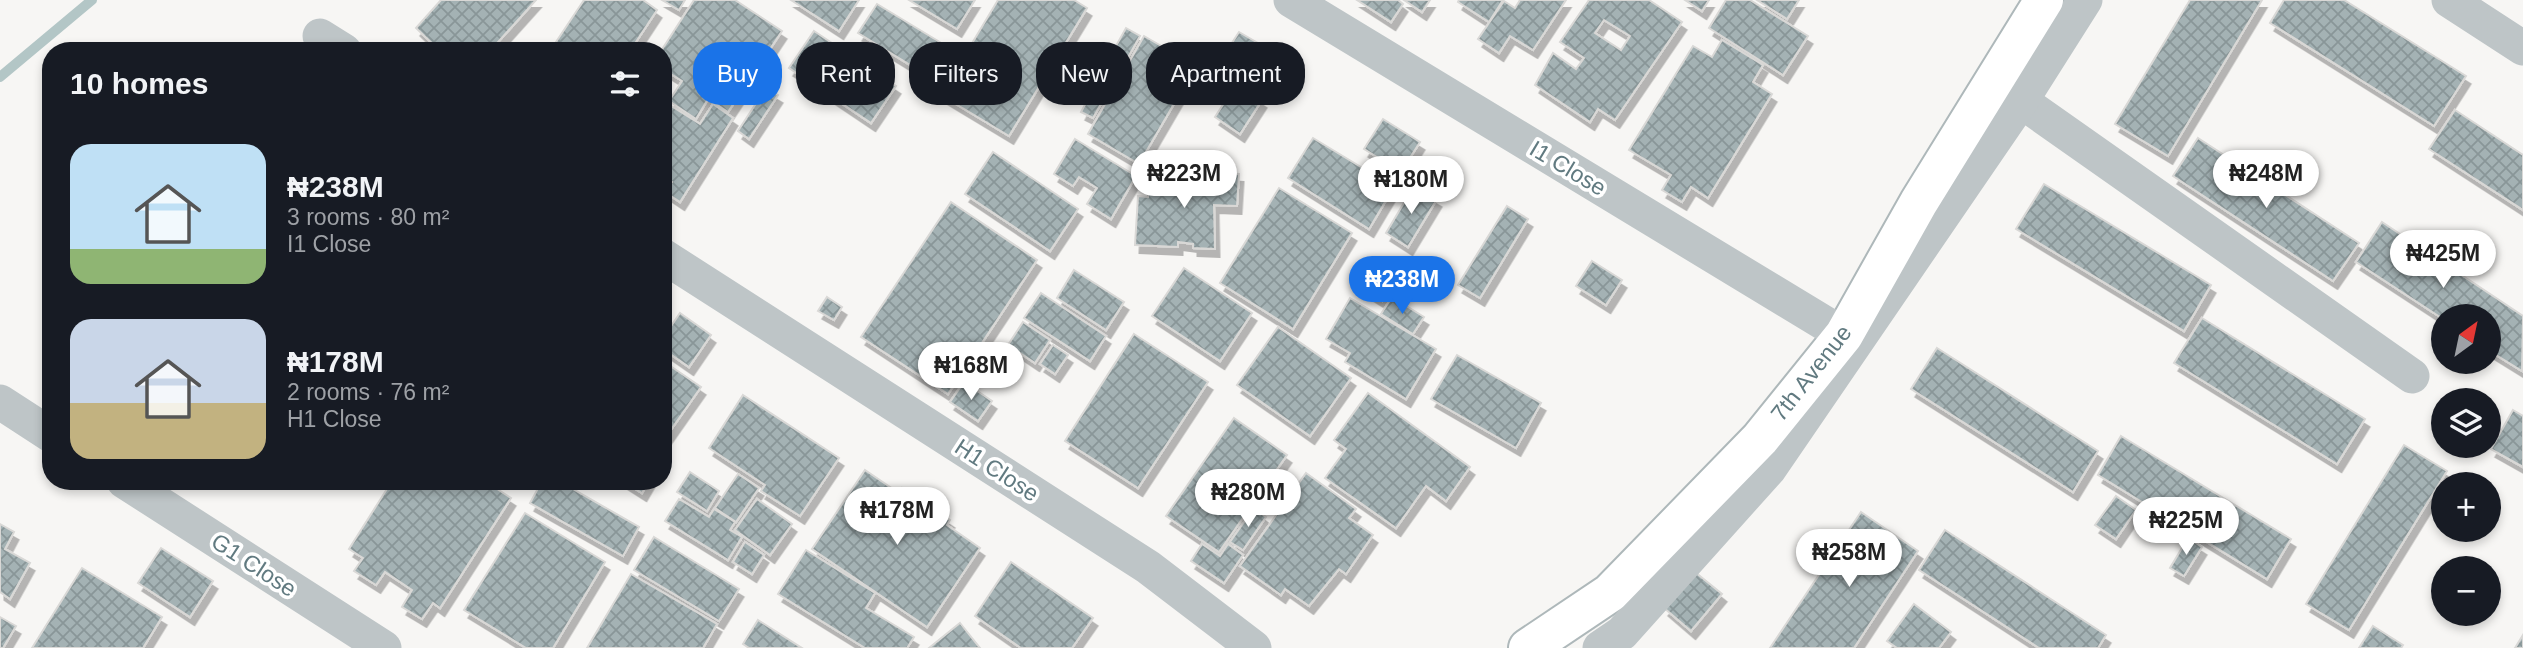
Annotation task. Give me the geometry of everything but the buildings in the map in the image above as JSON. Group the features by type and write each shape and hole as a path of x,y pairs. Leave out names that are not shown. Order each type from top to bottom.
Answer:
{"main road":[{"name":"7th Avenue","path":"1528,648 1611,593 1759,439 1844,335 1919,202 2044,0"}],"street":[{"name":"I1 Close","path":"1291,0 1844,335"},
{"path":"1621,643 1769,469 2021,101 2085,0"},
{"path":"2449,0 2523,48"},
{"path":"2021,101 2412,376"},
{"name":"H1 Close","path":"672,262 1148,567 1254,648"},
{"path":"0,402 42,429"},
{"name":"G1 Close","path":"138,490 384,648"}],"waterway":[{"path":"0,77 92,0"}]}
